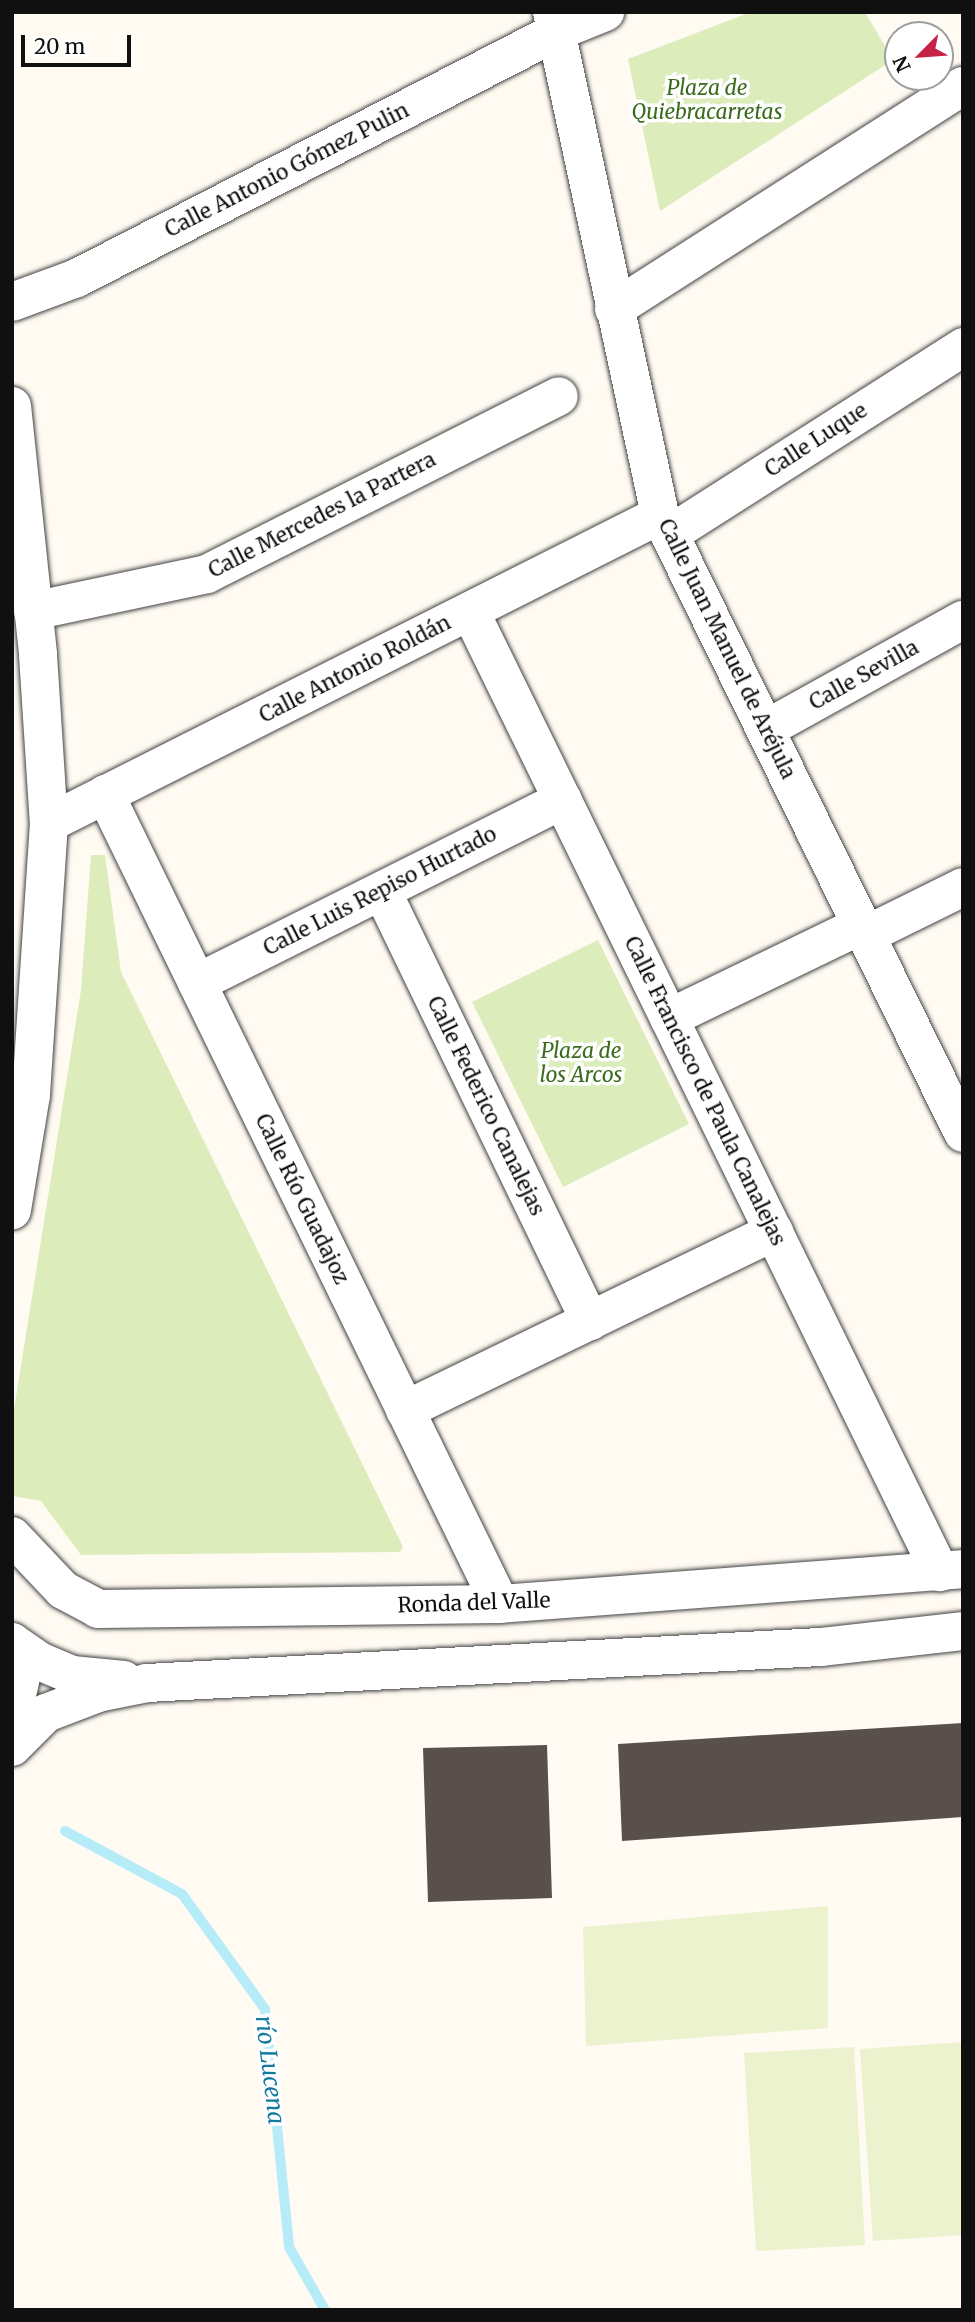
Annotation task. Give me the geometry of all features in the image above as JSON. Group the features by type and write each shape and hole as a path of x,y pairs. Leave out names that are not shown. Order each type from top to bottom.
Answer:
{"street":[{"path":"555,22 606,12"},
{"name":"Calle Antonio Gómez Pulin","path":"12,302 77,278 555,22"},
{"name":"Calle Juan Manuel de Aréjula","path":"555,22 614,309 665,524 963,1133"},
{"path":"614,309 954,92"},
{"name":"Calle Luque","path":"665,524 963,347"},
{"name":"Calle Mercedes la Partera","path":"33,611 207,575 559,396"},
{"path":"12,406 33,611 49,823 31,1095 12,1210"},
{"name":"Calle Antonio Roldán","path":"49,823 470,611 665,524"},
{"name":"Calle Francisco de Paula Canalejas","path":"470,611 774,1232 951,1570"},
{"name":"Calle Sevilla","path":"766,729 963,620"},
{"name":"Calle Río Guadajoz","path":"105,794 499,1604"},
{"name":"Calle Luis Repiso Hurtado","path":"197,983 563,800"},
{"path":"669,1018 963,887"},
{"name":"Calle Federico Canalejas","path":"382,891 590,1321"},
{"path":"405,1410 774,1232"},
{"name":"Ronda del Valle","path":"12,1536 63,1590 98,1609 499,1604 951,1570"},
{"path":"12,1747 46,1713 98,1693 147,1683 821,1647 963,1631"},
{"path":"12,1642 39,1661 72,1675 147,1683"},
{"path":"12,1642 21,1677 12,1718"}],"green space":[{"name":"Plaza de Quiebracarretas","path":"751,12 865,12 884,45 884,66 660,211 628,59"},
{"path":"91,855 105,855 121,972 403,1547 400,1552 81,1555 41,1501 12,1496 12,1422 81,990"},
{"name":"Plaza de los Arcos","path":"598,940 689,1124 563,1187 472,1002"},
{"path":"828,1906 828,2028 586,2046 583,1927"},
{"path":"963,2042 963,2235 873,2241 860,2049"},
{"path":"854,2047 865,2245 756,2251 744,2053"}],"building":[{"path":"963,1723 963,1817 622,1841 618,1744"},
{"path":"547,1745 552,1898 428,1902 423,1748"}],"waterway":[{"name":"río Lucena","path":"65,1831 182,1894 265,2009 289,2247 325,2310"}]}
